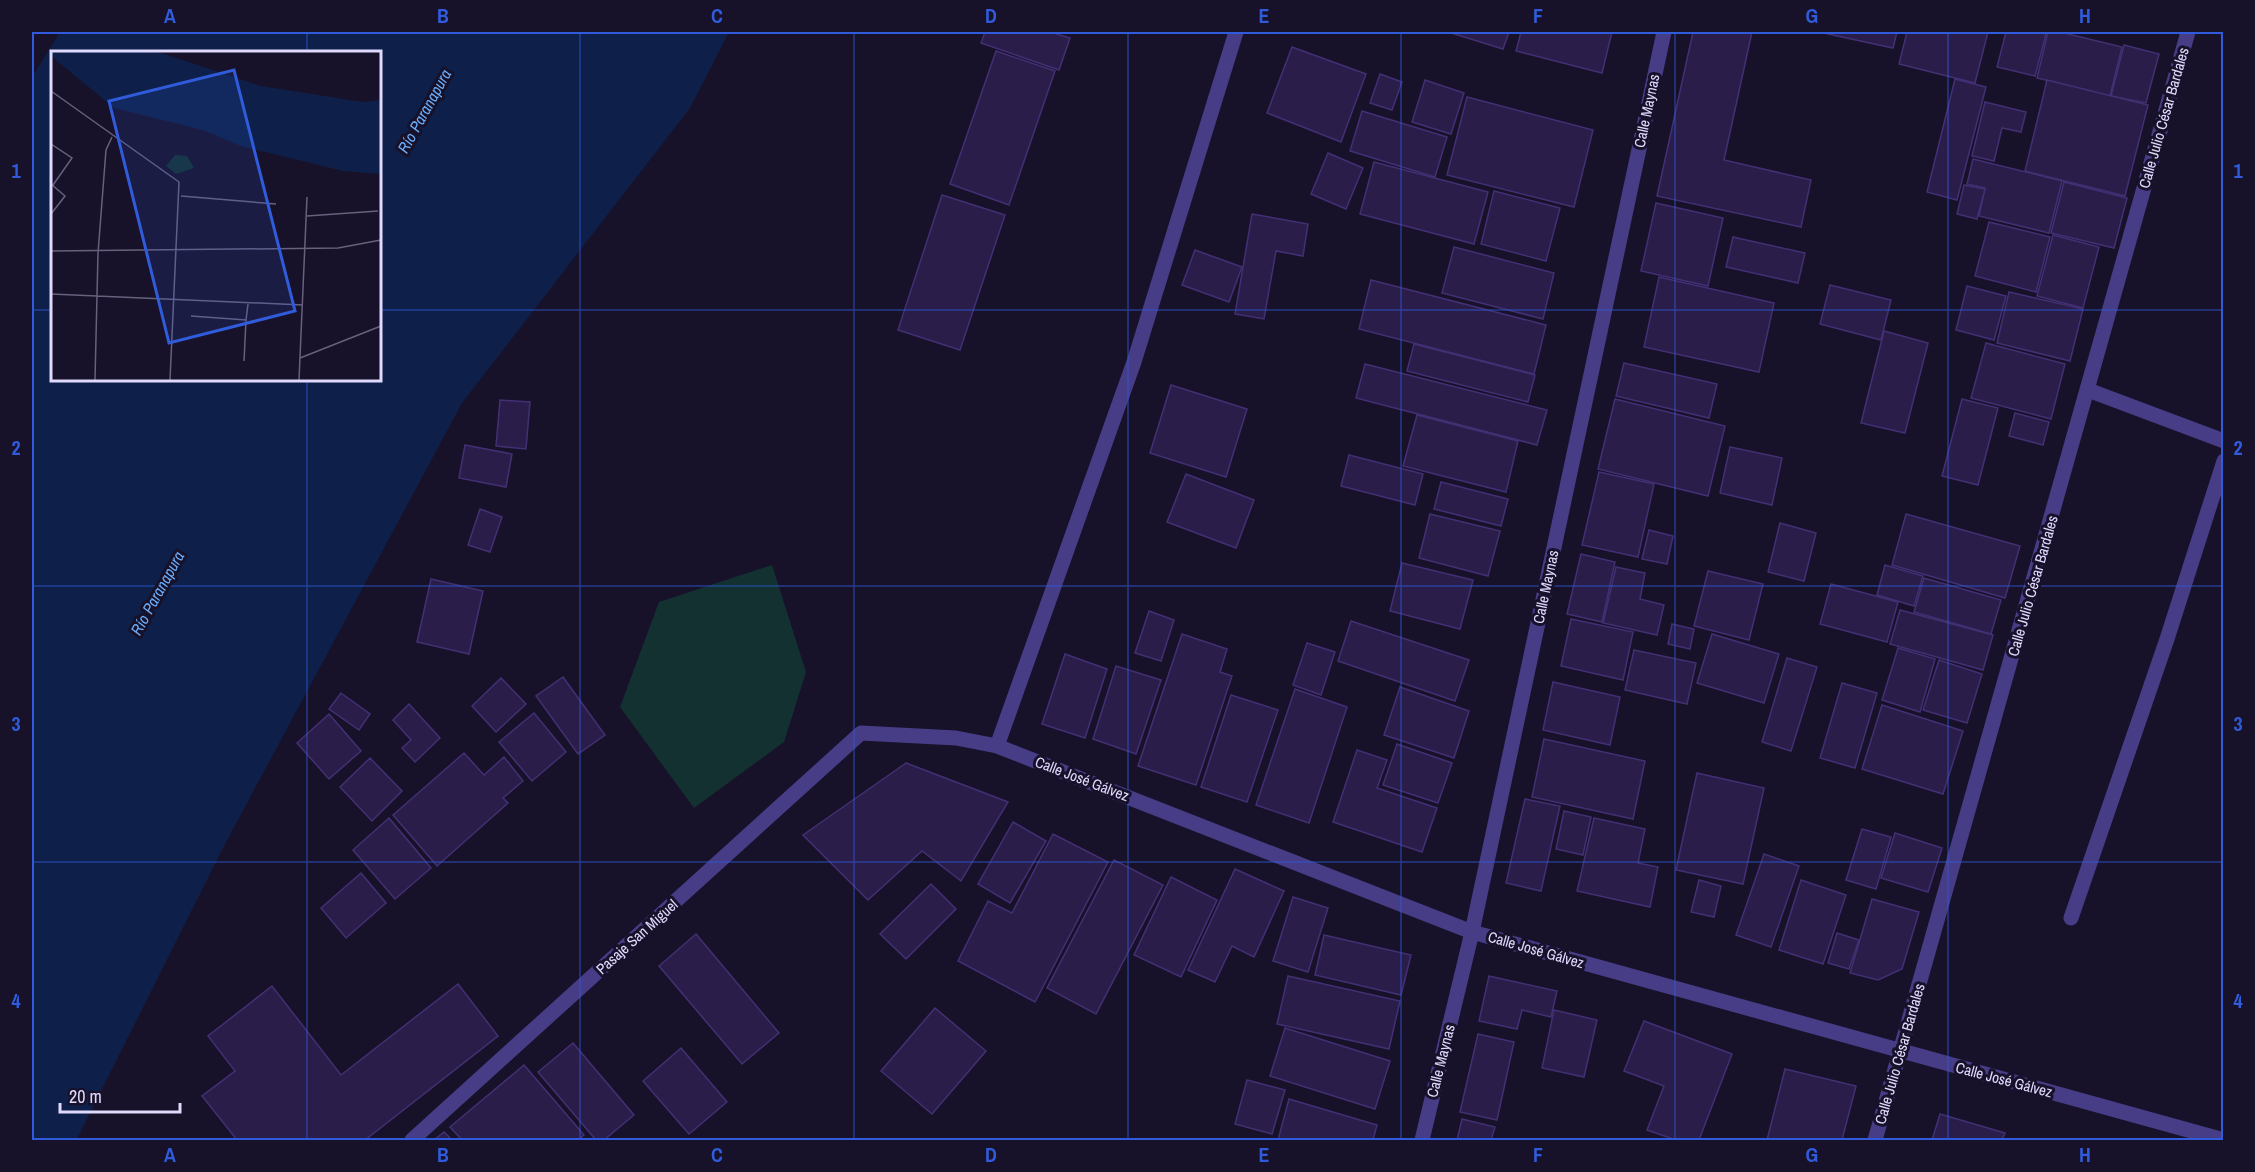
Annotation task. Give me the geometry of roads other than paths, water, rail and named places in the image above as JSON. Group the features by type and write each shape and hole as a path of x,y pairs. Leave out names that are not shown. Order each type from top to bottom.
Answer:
{"street":[{"path":"997,746 1134,362 1236,32"},
{"name":"Calle Maynas","path":"1422,1140 1472,932 1664,32"},
{"name":"Calle Julio César Bardales","path":"1875,1140 1902,1052 2188,32"},
{"path":"2088,390 2223,441"},
{"path":"2071,918 2167,639 2223,461"},
{"name":"Calle José Gálvez","path":"861,733 956,738 997,746 1472,932 2223,1140"},
{"name":"Pasaje San Miguel","path":"412,1140 861,733"}],"water":[{"name":"Río Paranapura","path":"60,32 729,32 690,108 462,403 224,846 77,1139 32,1140 32,77"}]}
